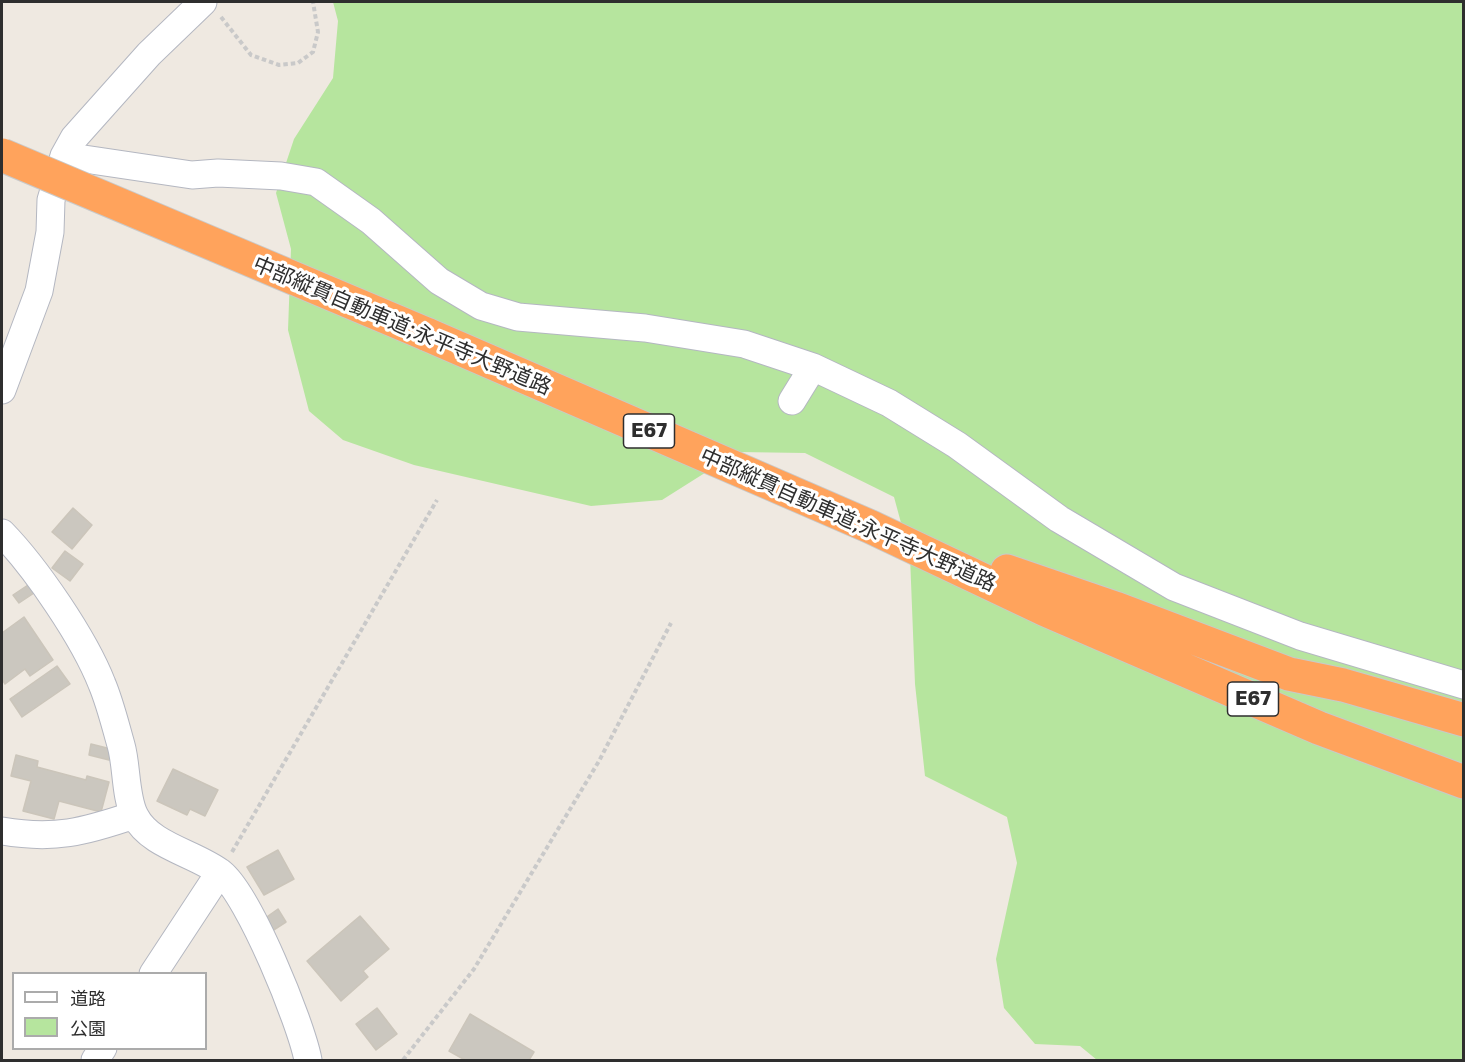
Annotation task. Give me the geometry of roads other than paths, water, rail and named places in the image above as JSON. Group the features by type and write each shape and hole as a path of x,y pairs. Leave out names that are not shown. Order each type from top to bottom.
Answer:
{"highway":[{"name":"中部縦貫自動車道;永平寺大野道路","path":"2,155 426,334 871,527 1046,610 1319,728 1464,782"},
{"path":"871,527 1115,608 1289,674 1343,685 1464,720"},
{"path":"1046,610 1262,720 1464,804"}],"street":[{"path":"2,390 39,291 50,232 51,200 64,156 74,138 149,54 209,6"},
{"path":"64,156 192,175 218,172 271,175 316,182 371,221 439,281 481,306 518,317 645,328 744,344 813,367 889,404 947,439 1059,519 1174,587 1300,636 1464,685"},
{"path":"792,401 813,367"},
{"path":"2,533 60,606 102,683 122,748 134,815 146,831 220,872 235,886 272,960 304,1042 308,1060"},
{"path":"2,831 35,837 55,836 134,815"},
{"path":"154,972 220,872"}]}
